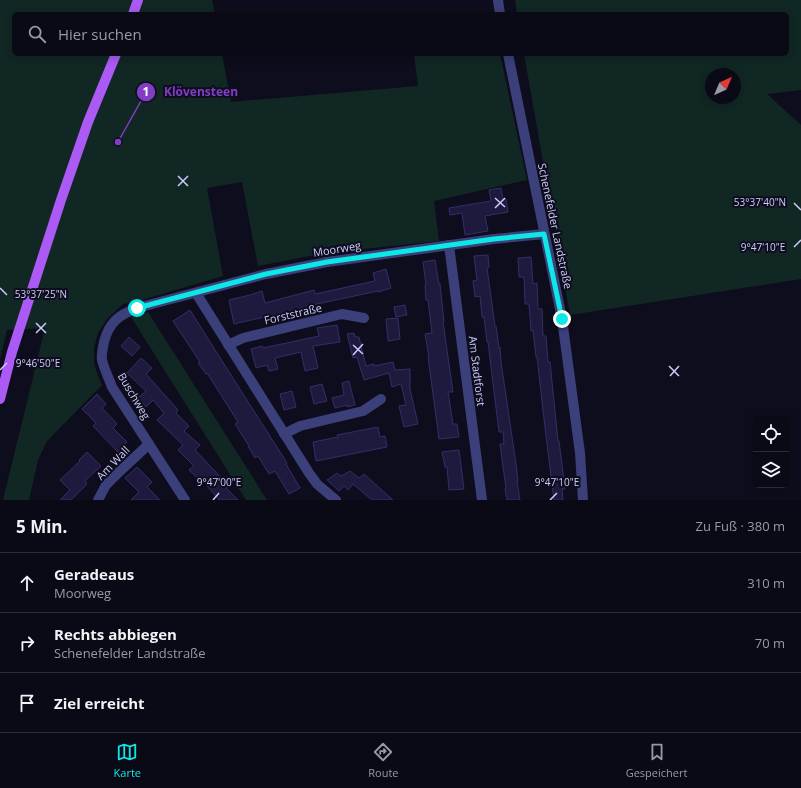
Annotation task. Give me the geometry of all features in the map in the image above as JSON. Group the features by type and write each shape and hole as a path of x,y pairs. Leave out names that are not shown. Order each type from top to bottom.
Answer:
{"main road":[{"path":"134,12 138,0"},
{"path":"0,399 12,352 61,200 88,122 115,56"}],"street":[{"path":"498,0 500,12"},
{"name":"Schenefelder Landstraße","path":"508,56 562,319 580,453 583,500"},
{"name":"Moorweg","path":"137,308 266,274 327,262 494,239 544,234"},
{"name":"Am Stadtforst","path":"450,245 482,500"},
{"path":"196,293 309,473 317,484 336,500"},
{"name":"Buschweg","path":"137,308 127,312 115,320 107,332 103,347 102,360 112,387 185,500"},
{"name":"Forststraße","path":"228,345 243,338 342,314 364,318"},
{"path":"284,434 300,426 363,411 381,399"},
{"name":"Am Wall","path":"98,500 106,485 149,444"}],"green space":[{"path":"0,0 212,0 215,12 12,12 12,56 222,56 231,102 418,86 414,56 500,56 527,180 434,201 439,241 325,253 258,266 242,182 207,188 223,276 135,302 123,304 107,319 98,333 94,348 94,363 102,385 47,441 38,460 29,500 3,500 45,328 7,330 0,359"},
{"path":"515,0 801,0 801,90 767,94 801,125 801,279 570,315 524,56 789,56 789,12 517,12"},
{"path":"148,312 267,500 246,500 131,317"}],"building":[{"path":"501,188 503,200 506,199 508,212 485,216 488,231 465,235 462,213 450,215 449,208 491,201 489,190"},
{"path":"488,255 489,267 487,268 495,326 499,348 500,347 520,500 507,500 500,444 504,444 503,432 499,432 488,342 484,317 482,317 480,296 475,297 473,281 477,280 474,256"},
{"path":"531,257 533,284 537,283 538,309 542,309 543,336 546,336 548,362 550,362 558,441 565,489 562,489 563,500 554,500 537,357 533,330 531,331 529,304 525,304 524,277 519,277 518,258"},
{"path":"435,260 440,284 443,322 453,392 448,392 453,424 457,424 459,437 439,439 425,334 432,333 428,300 426,300 423,262"},
{"path":"386,269 391,288 317,304 317,307 308,309 308,307 234,324 229,300 262,291 265,303 314,290 315,294 375,281 373,273"},
{"path":"405,305 407,315 396,317 394,307"},
{"path":"190,310 287,463 286,464 300,488 289,494 275,471 269,474 258,456 255,458 235,424 238,422 207,373 206,374 198,363 200,362 173,321"},
{"path":"398,318 400,339 388,341 386,319"},
{"path":"337,325 340,342 313,346 318,368 305,371 301,352 275,358 278,369 269,371 267,365 256,368 251,349 262,346 263,348 319,336 317,328"},
{"path":"354,333 355,337 359,337 366,366 393,362 395,370 410,369 410,389 418,424 404,427 399,406 406,405 401,384 392,387 389,373 364,380 357,357 353,358 347,334"},
{"path":"129,337 140,347 132,356 121,346"},
{"path":"141,358 152,368 146,374 178,410 176,413 189,426 184,431 200,445 195,450 229,486 226,488 238,500 219,500 202,480 201,481 189,470 194,466 178,450 183,445 157,420 164,413 153,400 146,407 138,398 146,391 127,373"},
{"path":"349,381 355,405 335,408 332,398 344,395 342,383"},
{"path":"322,384 327,401 314,404 310,387"},
{"path":"292,391 296,407 284,410 280,394"},
{"path":"97,394 106,404 102,408 117,424 113,428 127,442 118,452 93,426 96,423 82,409"},
{"path":"378,427 380,437 385,436 387,447 316,461 313,442 338,437 337,435"},
{"path":"459,450 464,489 449,490 447,467 445,467 442,452"},
{"path":"87,452 101,466 85,481 87,484 71,500 60,500 70,490 60,480 80,461 79,460"},
{"path":"137,467 152,482 147,487 160,500 131,500 139,492 125,478"},
{"path":"350,471 359,478 364,474 393,500 372,500 353,484 348,490 344,486 339,491 327,480 337,473 341,476"}],"place":[{"name":"Klövensteen","path":"118,142"}],"route":[{"path":"137,308 266,274 327,262 494,239 544,234 562,319"}]}
